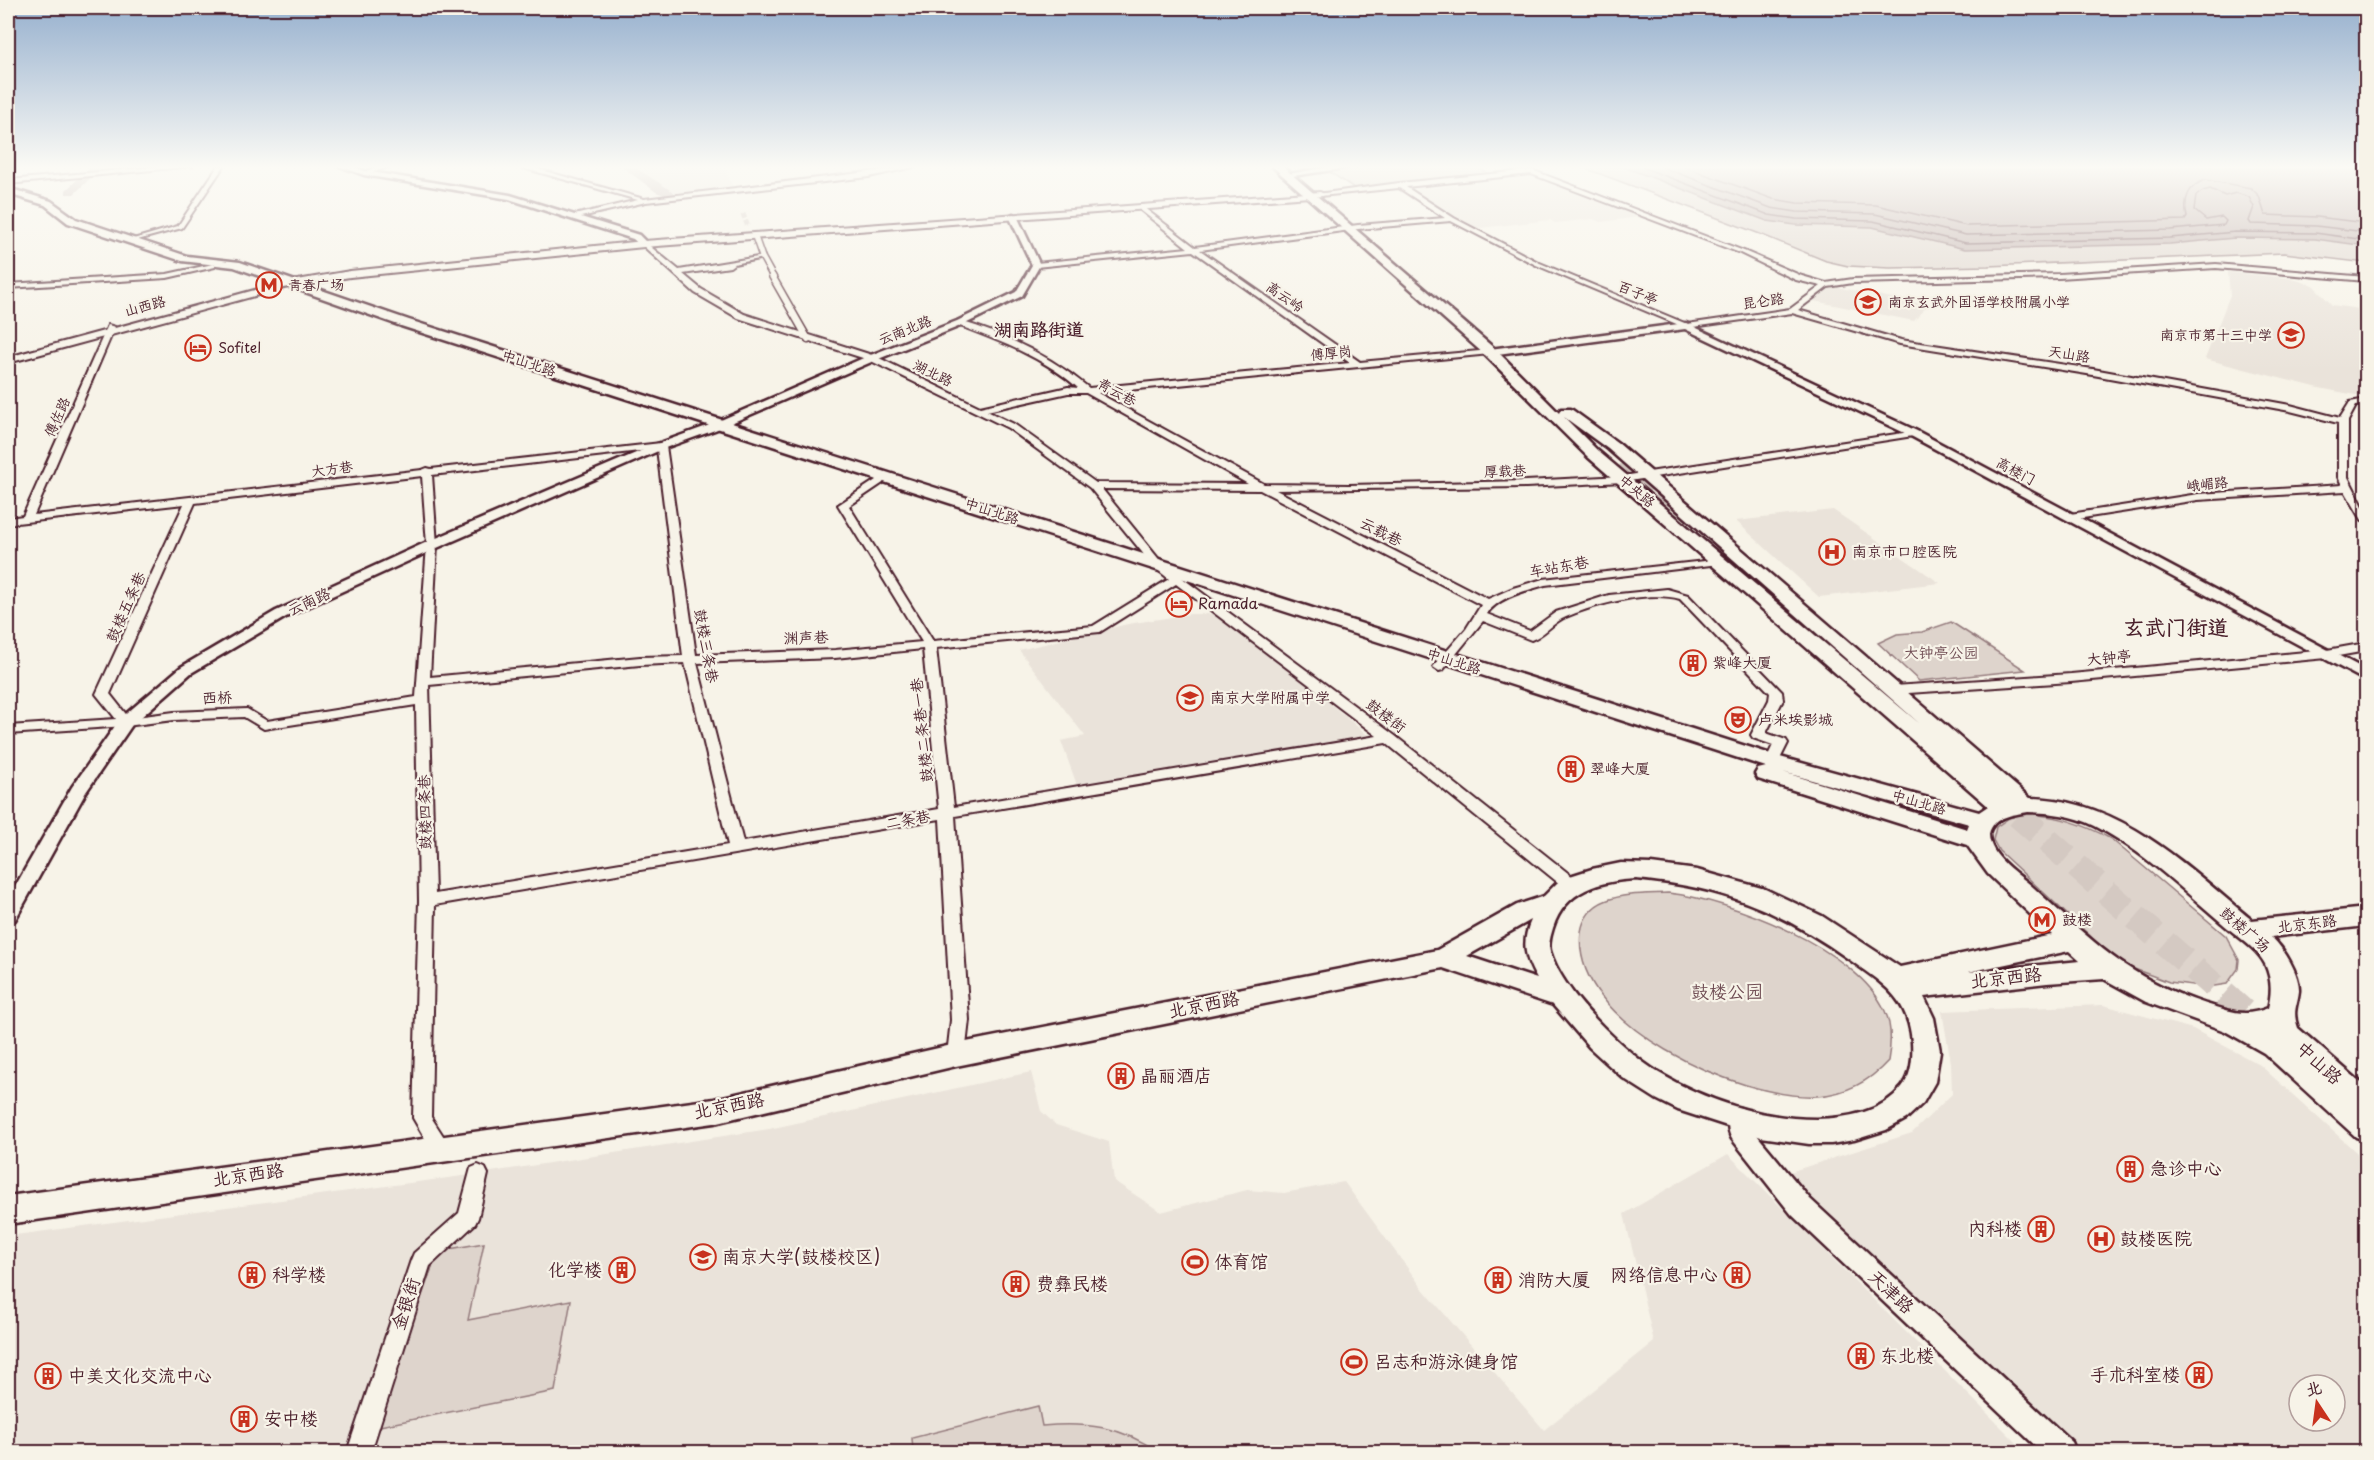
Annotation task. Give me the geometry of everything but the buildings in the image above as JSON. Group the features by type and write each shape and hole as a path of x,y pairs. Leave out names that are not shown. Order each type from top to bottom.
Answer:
{"main road":[{"name":"中山北路","path":"102,234 181,260 238,270 284,283"},
{"name":"中山北路","path":"114,234 186,259 236,264 324,299 348,312 1158,565 1443,663 1772,762 1979,830"},
{"path":"644,244 774,234"},
{"path":"644,244 790,234"},
{"name":"中央路","path":"1360,234 1566,412 1613,446 1894,690 2015,807"},
{"name":"山西路","path":"8,355 284,283 350,274 644,244"},
{"name":"山西路","path":"8,360 111,329"},
{"name":"中央路","path":"1495,352 1593,454 1623,471"},
{"name":"中央路","path":"1566,412 1623,471 1719,561 2015,807"},
{"name":"中山北路","path":"715,426 1176,579 1979,830"},
{"name":"鼓楼广场","path":"1979,830 1991,813 2015,807 2064,808 2113,825 2130,834 2248,930 2276,959 2286,988 2280,1016"},
{"path":"1979,830 1995,865 2108,969 2140,988 2250,1031 2274,1046 2367,1128"},
{"path":"1636,871 1685,877 1724,885 1756,895 1804,918 1900,983 1919,1015 1927,1057 1922,1080 1911,1097 1881,1120 1857,1128 1818,1132 1784,1130 1673,1095 1645,1080 1623,1062 1564,998 1551,980 1537,950 1537,940 1544,915 1562,894 1585,879 1607,873 1636,871"},
{"name":"北京西路","path":"8,1210 714,1111 956,1055 1443,958 1526,911 1562,894"},
{"name":"北京东路","path":"2248,930 2367,917"},
{"name":"北京西路","path":"1900,983 2028,949 2075,941"},
{"name":"北京西路","path":"1443,958 1564,998"},
{"name":"北京西路","path":"1900,983 2108,969"},
{"path":"2215,1017 2250,1025 2280,1016"},
{"name":"中山路","path":"2280,1016 2287,1034 2367,1104"}],"street":[{"path":"132,240 154,234"},
{"path":"627,234 636,237 644,244"},
{"path":"1022,234 1036,265 1194,249 1307,234"},
{"name":"高云岭","path":"1175,234 1357,364"},
{"name":"百子亭","path":"1481,234 1538,264 1686,326"},
{"name":"昆仑路","path":"1696,234 1799,278 1826,285"},
{"path":"755,237 762,256 808,339"},
{"name":"湖北路","path":"644,244 698,291 741,316 872,358 1011,426 1094,486 1158,565 1176,579"},
{"path":"676,273 730,265 732,262 762,256"},
{"name":"云南北路","path":"715,426 872,358 960,323 1019,294 1036,265"},
{"path":"8,286 167,276 213,266"},
{"path":"1826,285 1854,281 2059,276 2216,266 2367,279"},
{"name":"昆仑路","path":"1686,326 1792,311 1826,285"},
{"name":"天山路","path":"1792,311 1900,342 2093,372 2290,408 2343,421"},
{"name":"青云巷","path":"960,323 1019,346 1069,374 1086,390 1261,487"},
{"name":"傅厚岗","path":"979,410 1045,394 1495,352 1686,326"},
{"name":"高楼门","path":"1686,326 1913,433 2367,676"},
{"name":"傅佐路","path":"27,519 111,329"},
{"path":"2367,402 2354,404 2343,421 2343,477 2359,509 2367,518"},
{"name":"云南路","path":"8,915 78,791 126,722 186,670 272,620 432,545 661,446 715,426"},
{"name":"厚载巷","path":"1094,486 1526,484 1623,471 1646,476 1913,433"},
{"name":"大方巷","path":"8,521 427,471 661,446"},
{"name":"鼓楼三条巷","path":"661,446 690,659 737,849"},
{"name":"鼓楼四条巷","path":"427,471 432,545 422,700 427,901 422,1118 441,1148"},
{"name":"鼓楼二条巷一巷","path":"879,481 843,505 928,644 947,813 960,1020 956,1055"},
{"name":"云载巷","path":"1261,487 1488,604"},
{"name":"峨嵋路","path":"2070,517 2198,497 2349,488"},
{"name":"鼓楼五条巷","path":"126,722 103,694 191,500"},
{"name":"车站东巷","path":"1488,604 1517,590 1543,582 1719,561"},
{"name":"渊声巷","path":"423,682 640,662 836,654 1096,629 1176,579"},
{"name":"鼓楼街","path":"1176,579 1389,738 1562,894"},
{"path":"1481,616 1531,636 1560,615 1610,599 1667,592 1684,597 1776,692 1776,700 1758,735 1781,742 1772,762"},
{"path":"1443,663 1488,604"},
{"name":"大钟亭","path":"1894,690 2071,678 2327,654 2367,647"},
{"name":"西桥","path":"8,730 126,722 174,716 247,713 264,725 422,700"},
{"name":"二条巷","path":"427,901 1389,738"},
{"name":"天津路","path":"1740,1118 1740,1132 1774,1177 1801,1207 2062,1452"},
{"name":"金银街","path":"358,1452 421,1260 468,1218 478,1174"}],"shaded area":[{"name":"南京市第十三中学","path":"2228,272 2289,278 2313,285 2332,305 2366,310 2366,397 2319,388 2205,359 2230,295"},
{"name":"南京玄武外国语学校附属小学","path":"1826,285 1928,305 1914,321 1809,300"},
{"name":"南京市口腔医院","path":"1833,510 1940,583 1819,597 1736,521"},
{"name":"南京大学附属中学","path":"1191,614 1214,614 1292,672 1371,738 1078,788 1061,741 1085,736 1019,650 1128,624"},
{"name":"鼓楼医院","path":"2103,1005 2193,1029 2260,1065 2366,1161 2366,1452 2062,1452 1801,1207 1774,1177 1912,1133 1952,1094 1951,1063 1942,1011"},
{"name":"南京大学(鼓楼校区)","path":"1031,1072 1041,1111 1056,1125 1109,1142 1114,1181 1161,1212 1247,1190 1284,1193 1344,1182 1423,1289 1544,1430 1654,1342 1624,1214 1728,1154 2026,1452 8,1452 8,1236 478,1174 769,1129"}],"green space":[{"path":"1760,234 2366,234 2366,263 2284,253 1890,268 1848,266 1826,261"},
{"name":"大钟亭公园","path":"1951,622 2025,670 1919,681 1878,643 1897,634 1922,632"},
{"path":"2023,814 2069,821 2090,828 2111,839 2226,936 2239,960 2238,969 2227,984 2208,987 2169,982 2129,967 2114,958 1999,851 1993,840 1996,827 2009,818"},
{"name":"鼓楼公园","path":"1668,893 1725,906 1757,917 1821,948 1848,967 1870,988 1885,1011 1890,1036 1888,1061 1865,1081 1838,1093 1817,1096 1784,1094 1746,1085 1705,1070 1666,1050 1630,1025 1602,997 1585,966 1582,927 1592,909 1612,898"},
{"path":"484,1243 468,1320 571,1300 555,1391 375,1427 438,1251"},
{"path":"1038,1406 1042,1426 1088,1426 1117,1431 1131,1436 1158,1452 913,1452 912,1438"}],"water":[{"path":"1902,234 2366,234 2366,246 2315,239 2235,238 2170,244 1965,249"}],"tunnel":[{"path":"1618,467 1685,526"},
{"path":"1996,796 2020,817"},
{"path":"2018,815 2267,1032"}],"place":[{"name":"青春广场","path":"269,285"},
{"name":"南京玄武外国语学校附属小学","path":"1868,302"},
{"name":"南京市第十三中学","path":"2291,335"},
{"name":"Sofitel","path":"198,348"},
{"name":"南京市口腔医院","path":"1832,552"},
{"name":"Ramada","path":"1179,604"},
{"name":"紫峰大厦","path":"1693,663"},
{"name":"南京大学附属中学","path":"1190,698"},
{"name":"卢米埃影城","path":"1738,720"},
{"name":"翠峰大厦","path":"1571,769"},
{"name":"鼓楼","path":"2042,920"},
{"name":"晶丽酒店","path":"1121,1076"},
{"name":"急诊中心","path":"2130,1169"},
{"name":"内科楼","path":"2041,1229"},
{"name":"鼓楼医院","path":"2101,1239"},
{"name":"南京大学(鼓楼校区)","path":"703,1257"},
{"name":"体育馆","path":"1195,1262"},
{"name":"化学楼","path":"622,1270"},
{"name":"科学楼","path":"252,1275"},
{"name":"网络信息中心","path":"1737,1275"},
{"name":"消防大厦","path":"1498,1280"},
{"name":"费彝民楼","path":"1016,1284"},
{"name":"东北楼","path":"1861,1356"},
{"name":"吕志和游泳健身馆","path":"1354,1362"},
{"name":"手术科室楼","path":"2199,1375"},
{"name":"中美文化交流中心","path":"48,1376"},
{"name":"安中楼","path":"244,1419"}],"district":[{"name":"湖南路街道","path":"1039,330"},
{"name":"玄武门街道","path":"2176,628"}]}
